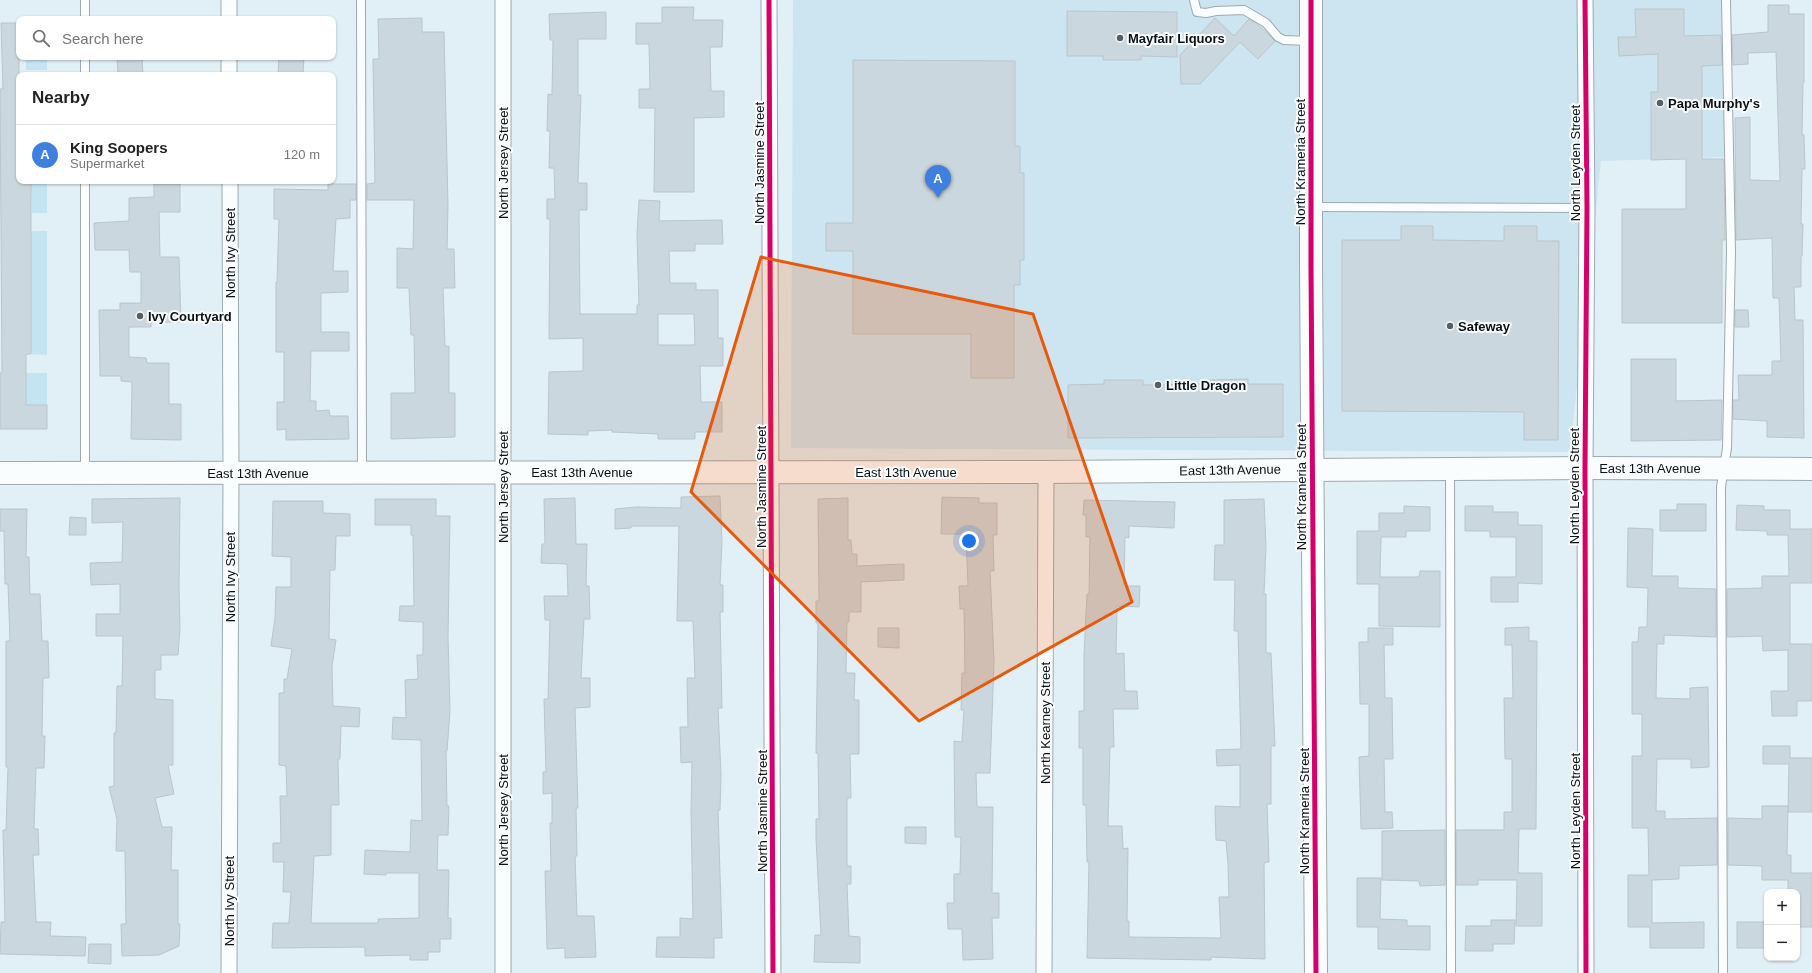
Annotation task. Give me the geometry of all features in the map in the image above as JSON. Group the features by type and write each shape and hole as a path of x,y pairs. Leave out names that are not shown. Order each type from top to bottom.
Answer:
{"main road":[{"name":"North Krameria Street","path":"1311,0 1312,470 1316,973"},
{"name":"East 13th Avenue","path":"0,473 231,474 503,472 1046,472 1450,468 1812,469"}],"street":[{"path":"229,0 229,16"},
{"name":"North Jersey Street","path":"503,0 504,973"},
{"name":"North Jasmine Street","path":"769,0 773,973"},
{"name":"North Leyden Street","path":"1584,0 1587,208 1585,468 1586,973"},
{"path":"229,60 229,72"},
{"name":"North Ivy Street","path":"229,973 231,474 230,184"},
{"name":"North Kearney Street","path":"1044,973 1046,472"}],"lane":[{"path":"85,0 85,16"},
{"path":"361,0 362,473"},
{"path":"1194,0 1197,12 1206,13 1216,10 1244,10 1266,23 1278,37 1284,40 1312,40"},
{"path":"1723,973 1721,487 1727,448 1731,250 1726,0"},
{"path":"85,60 85,72"},
{"path":"85,184 85,473"},
{"path":"1311,208 1587,208"},
{"path":"1450,468 1451,973"}],"highlighted area":[{"path":"761,257 1033,314 1132,602 919,721 691,492"}],"shaded area":[{"path":"793,0 1726,0 1726,157 1601,161 1570,452 791,448"},
{"path":"26,60 47,60 47,70 26,70"},
{"path":"31,184 47,184 47,213 32,213"},
{"path":"30,231 47,231 47,355 31,354"},
{"path":"26,373 47,373 47,405 26,405"}],"building":[{"path":"1768,5 1789,5 1789,14 1804,14 1802,135 1804,135 1805,169 1802,169 1801,224 1803,224 1801,287 1794,287 1795,320 1803,320 1804,438 1767,437 1767,421 1733,419 1733,400 1739,400 1738,375 1772,375 1772,361 1781,361 1779,298 1773,298 1772,238 1736,240 1735,118 1750,117 1750,180 1780,181 1776,52 1748,53 1748,64 1733,65 1732,35 1768,32"},
{"path":"662,7 694,7 693,20 723,20 722,47 710,47 711,91 724,91 724,117 694,118 694,192 654,192 655,108 639,108 639,89 650,89 649,44 636,44 636,23 662,23"},
{"path":"1635,9 1684,9 1684,36 1721,35 1722,65 1702,66 1702,159 1724,159 1725,240 1722,240 1722,323 1622,323 1622,209 1686,209 1686,159 1651,160 1651,92 1658,92 1658,54 1619,56 1618,37 1636,37"},
{"path":"1067,11 1177,12 1177,57 1141,56 1141,60 1103,60 1103,56 1067,56"},
{"path":"606,12 606,39 578,39 578,95 581,95 578,183 587,183 587,210 579,210 580,314 637,314 637,305 639,305 637,234 639,200 660,201 659,221 722,220 723,244 695,244 695,251 669,251 670,283 696,283 696,290 718,290 718,338 723,338 723,366 700,366 701,402 722,402 722,432 695,432 695,439 658,439 658,434 612,432 612,430 588,431 588,435 548,434 549,372 583,371 583,338 549,339 550,219 547,219 547,199 555,199 554,168 549,168 550,131 547,131 548,94 552,95 553,40 550,40 549,14","holes":["658,314 694,314 695,345 658,345"]},
{"path":"422,18 422,32 444,32 448,205 447,249 454,249 455,288 443,288 445,346 449,346 449,393 455,393 455,437 391,439 391,393 415,393 414,335 411,335 409,288 397,288 397,248 413,249 414,200 367,200 367,184 375,183 373,59 379,59 378,19"},
{"path":"1215,18 1234,36 1249,19 1256,23 1275,41 1258,59 1240,42 1200,84 1181,84 1180,55"},
{"path":"1,23 16,23 16,60 19,60 19,72 16,72 16,184 31,184 31,354 26,354 26,405 47,405 47,429 0,429 0,373 2,373 0,89 3,89"},
{"path":"117,60 142,60 143,72 118,72"},
{"path":"279,60 304,60 303,72 278,72"},
{"path":"853,60 1015,61 1015,146 1020,146 1020,173 1024,173 1024,260 1020,260 1020,285 1014,285 1014,378 971,378 971,334 853,334 853,251 826,251 826,223 853,223"},
{"path":"154,184 180,184 180,212 159,212 160,257 179,257 181,322 151,322 151,327 129,327 129,357 146,358 147,363 169,363 169,404 181,404 181,440 131,439 132,382 121,381 121,376 100,376 99,310 120,310 120,303 141,303 141,272 130,272 129,250 95,250 94,223 129,221 129,198 154,197"},
{"path":"328,184 356,184 356,200 350,200 350,218 336,219 333,271 348,271 348,292 321,293 321,332 349,332 349,351 311,351 310,401 316,401 316,411 329,410 330,416 348,416 349,439 286,440 286,429 277,430 277,402 284,402 284,352 276,352 276,282 279,219 274,219 274,189 328,190"},
{"name":"Safeway","path":"1401,226 1433,226 1433,240 1504,241 1504,226 1537,226 1537,241 1559,241 1558,440 1524,440 1524,412 1342,411 1342,240 1401,240"},
{"path":"1735,310 1748,310 1749,327 1735,327"},
{"path":"1631,359 1676,359 1676,401 1722,400 1721,440 1631,441"},
{"path":"1248,379 1248,384 1283,384 1283,437 1068,438 1068,385 1104,384 1104,380 1143,380 1143,385 1210,384 1210,380"},
{"path":"720,496 722,542 720,585 723,585 723,612 720,612 722,708 718,708 721,774 720,810 718,810 722,938 714,938 714,958 656,957 657,937 680,937 680,918 693,919 691,811 692,762 681,763 680,727 688,727 687,678 695,678 693,621 677,621 679,526 631,526 631,528 615,529 615,509 636,507 681,508 681,497"},
{"path":"942,497 979,498 979,503 997,503 997,535 993,535 994,571 990,571 994,661 990,773 976,773 977,807 993,807 992,893 999,893 999,918 992,918 993,959 963,960 962,929 948,929 947,903 954,903 954,874 960,874 961,837 955,837 954,741 962,742 964,710 961,710 962,673 965,673 964,609 960,609 959,586 968,586 966,534 941,534"},
{"path":"180,498 180,628 178,655 161,655 161,670 155,670 155,699 173,700 173,765 168,765 174,794 155,798 162,827 172,827 171,870 178,870 178,924 180,924 179,946 159,955 122,956 121,924 126,924 125,851 116,851 117,819 109,787 114,786 114,733 116,733 117,686 122,686 123,636 96,636 96,614 120,614 120,584 91,585 90,563 122,562 123,522 92,523 92,499"},
{"path":"575,498 576,544 587,544 586,586 589,586 590,619 584,619 581,678 590,678 590,707 575,708 578,808 576,808 577,856 575,856 577,916 594,916 596,957 565,958 565,948 547,949 545,871 551,871 550,823 552,823 552,793 543,794 543,772 546,772 544,699 548,699 550,620 545,620 544,596 568,596 567,564 541,563 542,544 545,544 544,499"},
{"path":"848,498 848,540 851,540 852,554 857,554 857,566 904,564 904,580 861,582 861,612 849,612 849,622 847,622 846,673 855,673 854,700 859,700 859,754 850,754 851,798 847,798 847,866 851,866 851,884 847,884 849,936 860,937 860,963 814,962 815,935 821,935 816,839 816,819 819,819 818,753 816,753 818,623 816,623 816,601 819,601 818,499"},
{"path":"375,499 436,499 436,516 450,516 448,637 450,711 446,751 447,806 449,806 448,835 438,835 437,870 449,870 448,918 451,918 451,939 440,939 440,952 428,952 428,960 410,960 410,955 365,956 365,947 272,948 273,923 289,923 291,892 283,892 284,862 273,862 273,843 281,843 280,796 287,796 286,766 279,765 279,693 284,693 284,679 287,679 292,649 271,646 275,618 276,587 291,587 291,557 272,556 273,501 323,501 323,513 350,514 350,536 336,536 335,570 330,570 329,639 336,640 332,666 333,706 360,708 359,727 341,726 340,759 338,759 339,805 331,805 331,855 314,856 311,923 378,923 378,919 419,918 419,873 386,873 386,875 364,874 365,850 410,852 411,820 422,821 421,740 392,739 393,717 406,718 405,680 418,679 417,655 423,655 423,622 399,621 400,606 414,606 413,535 411,535 411,525 375,525"},
{"path":"1264,499 1266,546 1264,594 1266,594 1266,653 1271,653 1275,746 1271,746 1271,804 1267,804 1269,862 1264,863 1265,959 1211,957 1211,960 1087,958 1089,862 1087,862 1086,805 1083,805 1083,748 1079,748 1079,711 1084,711 1084,654 1087,594 1089,594 1090,537 1086,537 1086,515 1083,515 1084,500 1175,502 1174,528 1129,526 1129,538 1125,537 1124,586 1140,586 1139,607 1117,606 1116,654 1124,653 1125,691 1137,691 1138,709 1113,709 1114,747 1110,747 1108,826 1122,826 1123,849 1128,848 1127,921 1129,921 1129,937 1221,938 1219,897 1229,897 1228,864 1226,841 1216,840 1215,806 1240,807 1240,765 1217,766 1216,750 1241,749 1238,631 1234,631 1235,580 1214,580 1215,545 1224,545 1224,500"},
{"path":"1677,504 1706,504 1706,531 1660,531 1660,510 1677,510"},
{"path":"1737,505 1764,506 1764,510 1790,510 1790,529 1812,529 1812,583 1790,583 1790,644 1812,644 1812,701 1797,701 1797,716 1772,716 1771,691 1788,691 1788,650 1763,651 1762,636 1727,637 1727,589 1762,588 1762,576 1789,576 1788,535 1767,535 1767,531 1736,530"},
{"path":"1404,506 1430,507 1430,531 1406,531 1406,537 1381,537 1380,577 1419,577 1420,571 1440,571 1440,627 1379,626 1379,584 1357,584 1357,531 1379,531 1379,513 1404,513"},
{"path":"1465,506 1493,506 1493,512 1518,512 1518,525 1542,525 1542,584 1518,583 1518,602 1491,602 1491,577 1516,577 1516,537 1490,537 1490,531 1465,531"},
{"path":"0,509 27,509 26,557 29,557 30,594 40,594 42,641 48,641 49,678 43,678 42,736 45,736 44,768 36,768 34,829 38,829 39,855 33,855 36,922 51,922 50,936 86,937 85,956 0,954 1,922 5,922 3,830 6,830 8,767 6,767 6,641 10,641 8,584 5,584 4,531 0,531"},
{"path":"70,517 86,518 86,535 69,535"},
{"path":"1628,528 1653,529 1652,576 1678,576 1678,588 1716,589 1716,637 1664,635 1664,644 1657,644 1656,698 1690,699 1690,688 1708,687 1709,767 1691,768 1691,759 1657,759 1656,811 1665,811 1665,819 1717,818 1717,865 1679,866 1679,879 1652,880 1652,923 1704,922 1704,948 1650,948 1650,927 1628,927 1628,875 1649,875 1648,828 1632,828 1632,756 1642,756 1642,714 1632,714 1632,642 1638,642 1639,627 1647,627 1648,588 1627,587"},
{"path":"1529,627 1529,641 1537,641 1536,829 1519,829 1518,873 1542,873 1542,926 1516,926 1517,880 1478,880 1478,885 1456,885 1456,830 1504,830 1504,812 1512,812 1512,759 1505,759 1504,698 1513,698 1512,645 1505,645 1505,628"},
{"path":"878,628 899,628 899,648 878,647"},
{"path":"1368,628 1393,628 1393,645 1384,645 1385,698 1392,698 1393,759 1384,759 1385,812 1392,812 1393,828 1361,829 1359,757 1369,756 1369,704 1360,704 1359,642 1368,642"},
{"path":"1763,746 1790,746 1790,758 1812,758 1812,812 1788,812 1789,764 1763,764"},
{"path":"1762,806 1788,806 1787,855 1791,855 1791,873 1812,873 1812,927 1800,927 1800,889 1788,889 1788,880 1762,880 1762,866 1728,865 1728,818 1762,819"},
{"path":"905,827 926,827 926,844 905,843"},
{"path":"1445,830 1445,885 1420,886 1419,881 1382,880 1382,831"},
{"path":"1357,878 1381,878 1380,919 1407,920 1407,926 1430,926 1430,950 1378,949 1378,927 1357,927"},
{"path":"1491,920 1515,920 1514,944 1493,944 1493,951 1465,951 1466,926 1491,926"},
{"path":"1737,922 1764,922 1764,948 1737,948"},
{"path":"89,944 111,944 111,964 88,963"}],"cycle path":[{"path":"769,0 773,973"},
{"path":"1311,0 1311,266 1316,973"},
{"path":"1585,0 1587,208 1585,468 1586,973"}],"place":[{"name":"Mayfair Liquors","path":"1120,38"},
{"name":"Papa Murphy's","path":"1660,103"},
{"name":"King Soopers","path":"938,198"},
{"name":"Ivy Courtyard","path":"140,316"},
{"name":"Safeway","path":"1450,326"},
{"name":"Little Dragon","path":"1158,385"}]}
